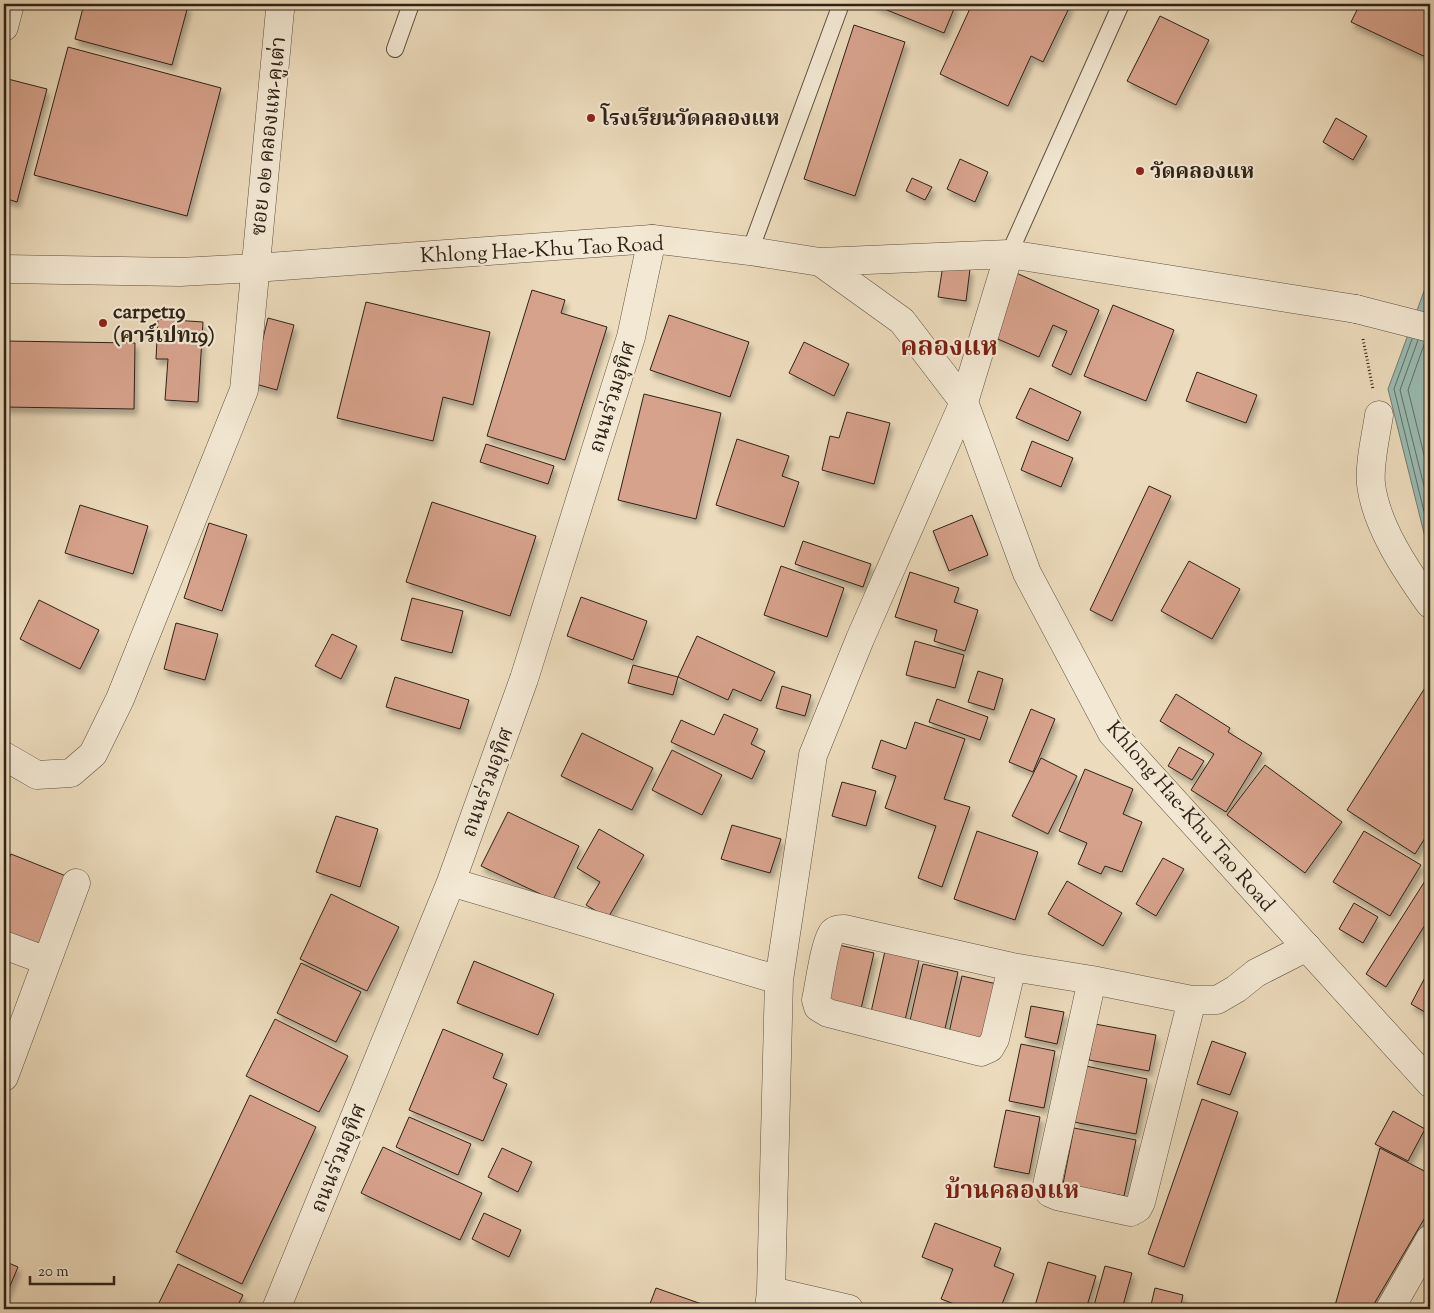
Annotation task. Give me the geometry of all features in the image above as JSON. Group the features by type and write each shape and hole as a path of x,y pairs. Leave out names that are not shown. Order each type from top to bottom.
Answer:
{"street":[{"path":"4,27 10,4"},
{"name":"ซอย ๑๒ คลองแห-คูเต่า","path":"4,756 37,774 71,773 93,754 120,699 244,390 282,4"},
{"name":"Khlong Hae-Khu Tao Road","path":"4,269 180,272 652,239 820,262 902,322 964,402 1028,573 1112,733 1430,1083"},
{"name":"ถนนร่วมอุทิศ","path":"276,1309 451,882 524,679 630,337 652,239"},
{"path":"820,262 1009,254 1356,309 1430,328"},
{"path":"849,1309 770,1300 779,980 813,755 860,639 964,402 1009,254"},
{"path":"1379,415 1371,470 1371,484 1381,522 1397,553 1430,604"},
{"path":"451,882 779,980"},
{"path":"4,1077 76,883"},
{"path":"1012,967 995,1039 990,1048 981,1052 828,1013 818,1007 816,1000 828,940 834,931 838,929 1012,967 1092,980 1192,1000 1217,1000 1236,989 1256,973 1307,947"},
{"path":"4,944 47,961"},
{"path":"1092,980 1047,1185 1050,1193 1057,1196 1132,1212 1135,1211 1141,1202 1192,1000"},
{"path":"1390,1309 1430,1239"}],"lane":[{"path":"395,49 411,4"},
{"path":"750,251 841,4"},
{"path":"1009,254 1121,4"}],"path":[{"path":"1356,309 1379,415"}],"water":[{"path":"1430,275 1430,557 1388,389"}],"building":[{"path":"84,4 180,4 188,6 172,65 75,39"},
{"path":"872,4 956,4 944,33"},
{"path":"972,4 1071,4 1043,62 1031,56 1008,106 940,74"},
{"path":"1360,4 1430,4 1430,59 1351,22"},
{"path":"1160,16 1209,40 1176,105 1127,81"},
{"path":"854,25 905,42 855,196 804,179"},
{"path":"68,47 221,88 187,216 34,175"},
{"path":"4,78 47,89 17,202 4,198"},
{"path":"1336,118 1367,136 1353,160 1323,142"},
{"path":"960,159 988,172 975,202 947,189"},
{"path":"912,178 932,187 925,200 906,191"},
{"path":"943,265 970,269 966,301 938,297"},
{"path":"1014,272 1099,310 1071,375 1052,366 1067,331 1053,325 1039,357 991,336"},
{"path":"532,290 565,300 561,313 607,327 565,460 487,436"},
{"path":"366,302 490,332 473,405 443,397 433,441 337,418"},
{"path":"1113,305 1174,330 1146,401 1084,376"},
{"path":"669,315 749,342 730,397 650,370"},
{"path":"268,318 294,325 277,390 252,383"},
{"path":"158,319 203,322 198,402 165,400 168,359 156,359"},
{"path":"4,341 135,343 134,409 4,407"},
{"path":"804,342 849,364 834,396 789,373"},
{"path":"1197,372 1257,395 1246,423 1186,401"},
{"path":"1030,388 1081,412 1068,441 1016,418"},
{"path":"644,394 721,413 696,519 618,500"},
{"path":"847,412 890,423 874,484 822,470 830,436 839,438"},
{"path":"737,439 789,456 782,476 799,482 784,527 716,505"},
{"path":"1032,441 1073,458 1061,487 1021,470"},
{"path":"486,444 554,466 548,484 480,462"},
{"path":"1149,486 1171,496 1112,621 1090,610"},
{"path":"432,502 536,536 510,616 406,582"},
{"path":"80,505 148,526 133,574 65,553"},
{"path":"972,515 988,555 949,571 933,531"},
{"path":"209,523 247,535 222,611 184,598"},
{"path":"803,541 871,564 863,587 795,564"},
{"path":"1189,561 1240,589 1212,639 1161,611"},
{"path":"781,566 844,588 827,637 764,615"},
{"path":"910,572 959,588 954,602 978,610 965,651 934,641 937,630 895,617"},
{"path":"581,597 647,621 633,660 567,636"},
{"path":"412,598 463,611 452,653 401,640"},
{"path":"39,600 99,630 80,669 20,639"},
{"path":"176,623 218,634 205,680 164,669"},
{"path":"332,634 357,646 341,679 315,666"},
{"path":"697,636 775,672 761,701 733,689 728,700 678,677"},
{"path":"915,641 964,655 955,688 906,675"},
{"path":"633,665 678,677 673,695 628,683"},
{"path":"978,671 1003,679 994,710 968,702"},
{"path":"395,677 469,700 460,729 386,707"},
{"path":"1430,680 1430,830 1415,854 1347,810"},
{"path":"782,686 811,695 805,716 776,708"},
{"path":"1176,694 1230,728 1228,732 1262,753 1226,812 1191,790 1214,754 1160,721"},
{"path":"937,699 988,717 980,740 929,722"},
{"path":"1031,709 1055,719 1033,772 1009,762"},
{"path":"724,714 758,729 751,744 765,751 752,779 671,742 681,720 714,735"},
{"path":"915,722 965,739 944,799 970,807 942,887 918,878 936,826 885,808 896,776 872,768 881,740 906,749"},
{"path":"582,733 653,768 632,810 561,776"},
{"path":"1179,747 1204,761 1192,780 1168,766"},
{"path":"672,750 722,775 702,815 652,790"},
{"path":"1041,758 1077,776 1048,834 1012,816"},
{"path":"1265,765 1342,822 1305,873 1227,815"},
{"path":"1085,769 1133,789 1123,814 1142,822 1122,872 1105,866 1101,874 1078,864 1087,843 1059,831"},
{"path":"842,782 876,791 866,826 832,816"},
{"path":"508,812 579,846 553,900 481,866"},
{"path":"336,816 378,829 360,887 316,872"},
{"path":"732,825 781,839 770,873 721,859"},
{"path":"599,829 644,855 608,918 586,905 600,882 577,868"},
{"path":"977,831 1038,852 1015,920 954,899"},
{"path":"1364,831 1421,865 1390,916 1333,882"},
{"path":"11,854 71,878 39,954 4,940 4,871"},
{"path":"1163,858 1184,869 1156,916 1136,904"},
{"path":"1430,873 1430,917 1386,987 1366,974"},
{"path":"1067,881 1122,913 1103,946 1048,914"},
{"path":"331,894 399,927 367,991 300,959"},
{"path":"1354,903 1378,917 1363,943 1339,929"},
{"path":"839,945 874,953 860,1013 825,1005"},
{"path":"885,951 919,960 905,1020 871,1012"},
{"path":"474,961 554,994 538,1035 457,1003"},
{"path":"301,963 361,992 336,1042 277,1013"},
{"path":"923,964 958,972 944,1033 909,1025"},
{"path":"1430,968 1430,1015 1411,1004"},
{"path":"962,976 997,984 983,1045 948,1037"},
{"path":"1031,1006 1064,1012 1057,1044 1025,1037"},
{"path":"275,1019 348,1056 319,1112 246,1076"},
{"path":"1095,1024 1156,1035 1149,1071 1089,1060"},
{"path":"443,1029 503,1054 493,1078 507,1084 483,1141 409,1110"},
{"path":"1212,1041 1246,1053 1230,1095 1197,1084"},
{"path":"1021,1044 1055,1051 1044,1108 1009,1101"},
{"path":"1086,1066 1147,1079 1136,1134 1074,1122"},
{"path":"250,1095 316,1127 242,1284 176,1252"},
{"path":"1202,1099 1238,1112 1184,1267 1148,1254"},
{"path":"1006,1110 1040,1117 1029,1174 994,1167"},
{"path":"1393,1111 1425,1129 1408,1161 1375,1144"},
{"path":"409,1117 471,1144 458,1175 396,1147"},
{"path":"1074,1128 1136,1140 1124,1196 1063,1184"},
{"path":"383,1147 482,1193 460,1240 361,1193"},
{"path":"502,1148 532,1162 518,1192 488,1177"},
{"path":"1380,1148 1430,1174 1430,1209 1371,1309 1334,1309"},
{"path":"484,1213 521,1230 509,1257 472,1239"},
{"path":"935,1223 1001,1248 994,1266 1014,1274 1000,1309 968,1309 941,1299 953,1269 922,1257"},
{"path":"4,1261 18,1267 4,1300"},
{"path":"1048,1262 1096,1276 1086,1309 1034,1309"},
{"path":"178,1264 243,1295 236,1309 156,1309"},
{"path":"1105,1266 1132,1273 1122,1309 1093,1309"},
{"path":"656,1288 716,1309 648,1309"},
{"path":"1155,1288 1183,1295 1180,1309 1150,1309"}],"place":[{"name":"โรงเรียนวัดคลองแห","path":"591,118"},
{"name":"วัดคลองแห","path":"1140,171"},
{"name":"carpet19 (คาร์เปท19)","path":"103,323"}],"district":[{"name":"คลองแห","path":"949,346"},
{"name":"บ้านคลองแห","path":"1012,1190"}]}
